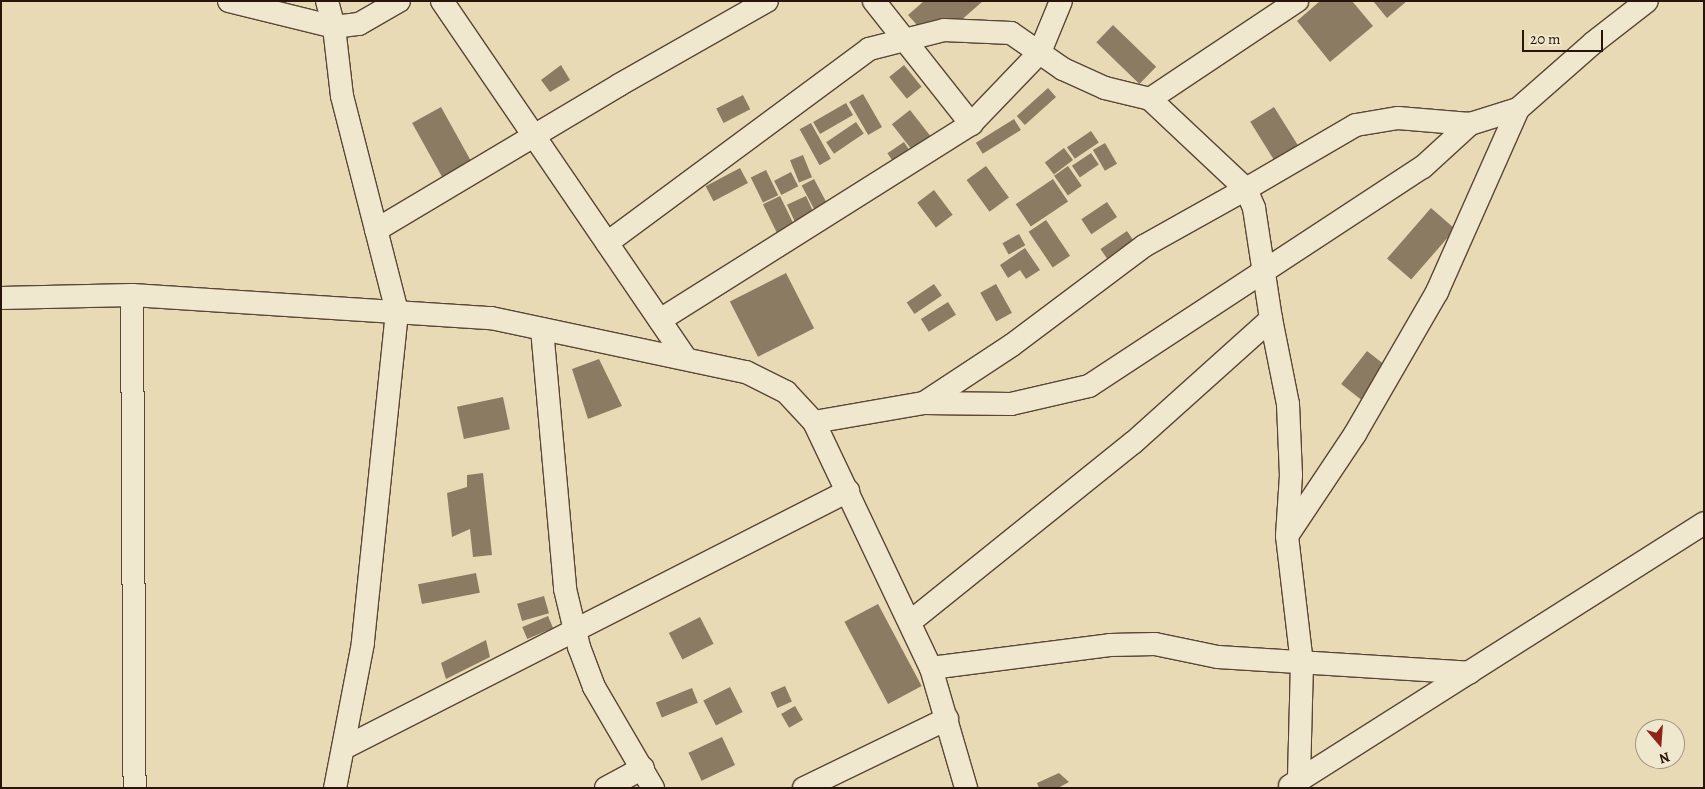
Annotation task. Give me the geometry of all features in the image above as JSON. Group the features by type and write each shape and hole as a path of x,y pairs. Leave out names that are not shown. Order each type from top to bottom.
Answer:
{"street":[{"path":"229,1 334,27 359,24 399,1"},
{"path":"327,1 334,27 342,96 397,312 363,643 335,788"},
{"path":"442,1 686,359"},
{"path":"376,230 533,136 767,1"},
{"path":"874,1 907,39 971,124"},
{"path":"660,320 971,124 1040,52 1061,1"},
{"path":"1150,99 1297,1"},
{"path":"924,403 1012,345 1144,246 1356,125 1398,118 1470,124 1518,109 1593,43 1647,1"},
{"path":"607,243 869,49 944,30 1011,33 1063,69 1105,88 1150,99 1246,189 1254,208 1271,319 1288,404 1291,475 1287,536 1302,663 1293,784"},
{"path":"1287,536 1354,434 1437,292 1518,109"},
{"path":"814,422 924,403 1011,404 1090,386 1423,168 1470,124"},
{"path":"132,295 135,788"},
{"path":"1,298 132,295 491,318 746,372 786,392 814,422 931,668 966,788"},
{"path":"910,622 1134,442 1271,319"},
{"path":"542,329 565,589 575,630 594,687 648,778 606,788"},
{"path":"344,748 848,491"},
{"path":"1293,784 1704,522"},
{"path":"931,668 1110,645 1154,644 1218,657 1469,673"},
{"path":"804,788 947,719"}],"building":[{"path":"924,1 983,1 934,44 908,15"},
{"path":"1320,1 1352,1 1373,26 1330,62 1297,21"},
{"path":"1373,1 1407,1 1387,18"},
{"path":"1113,25 1156,67 1139,84 1096,42"},
{"path":"561,65 570,80 550,92 541,80"},
{"path":"904,65 922,87 907,99 889,77"},
{"path":"1048,88 1056,97 1025,125 1017,116"},
{"path":"863,94 882,127 868,135 849,102"},
{"path":"743,95 750,109 724,123 716,109"},
{"path":"846,103 853,115 820,134 813,122"},
{"path":"441,107 472,162 443,178 412,123"},
{"path":"1274,107 1301,150 1277,165 1250,122"},
{"path":"910,110 932,138 914,153 892,124"},
{"path":"1014,119 1021,130 983,154 976,143"},
{"path":"856,122 864,134 834,154 826,142"},
{"path":"811,123 831,159 820,165 800,129"},
{"path":"1091,131 1099,143 1075,159 1067,147"},
{"path":"904,142 914,157 897,168 887,153"},
{"path":"1105,143 1117,164 1105,171 1093,150"},
{"path":"1064,148 1073,160 1054,174 1045,162"},
{"path":"1091,153 1099,165 1080,177 1072,166"},
{"path":"803,155 812,177 799,182 790,160"},
{"path":"986,166 1009,198 990,212 967,180"},
{"path":"1068,166 1082,186 1068,195 1054,176"},
{"path":"740,168 748,183 714,201 706,186"},
{"path":"766,170 778,195 763,203 751,177"},
{"path":"791,172 798,186 781,195 774,181"},
{"path":"814,179 828,205 816,212 802,186"},
{"path":"1053,179 1068,201 1031,227 1016,204"},
{"path":"934,190 953,215 936,227 917,203"},
{"path":"780,196 794,225 777,233 763,204"},
{"path":"806,196 814,213 795,222 787,205"},
{"path":"1107,202 1117,217 1091,234 1081,219"},
{"path":"1431,208 1455,229 1411,280 1387,259"},
{"path":"1046,220 1070,256 1053,267 1029,232"},
{"path":"1127,231 1135,243 1108,261 1100,249"},
{"path":"1019,234 1025,245 1009,255 1002,243"},
{"path":"1025,248 1040,270 1026,279 1020,270 1008,278 1000,265"},
{"path":"786,273 814,328 758,357 730,302"},
{"path":"934,284 942,296 914,314 907,302"},
{"path":"996,284 1012,313 996,322 980,293"},
{"path":"948,302 956,315 929,332 921,319"},
{"path":"1367,351 1389,368 1363,401 1341,384"},
{"path":"599,359 622,406 588,419 572,369"},
{"path":"503,397 510,429 464,439 457,407"},
{"path":"483,473 492,555 473,557 470,529 452,537 447,493 467,487 467,475"},
{"path":"476,573 480,593 422,604 418,584"},
{"path":"544,596 549,613 522,621 517,604"},
{"path":"878,604 922,686 888,704 844,622"},
{"path":"548,616 553,628 527,639 522,627"},
{"path":"700,617 714,644 682,660 669,633"},
{"path":"486,640 490,657 446,679 441,663"},
{"path":"785,686 792,702 777,708 770,693"},
{"path":"730,687 743,712 716,726 703,701"},
{"path":"692,688 698,703 662,717 656,703"},
{"path":"795,706 803,720 789,728 781,714"},
{"path":"722,737 735,765 702,781 688,753"},
{"path":"1059,773 1069,782 1058,788 1039,788 1037,783"}]}
